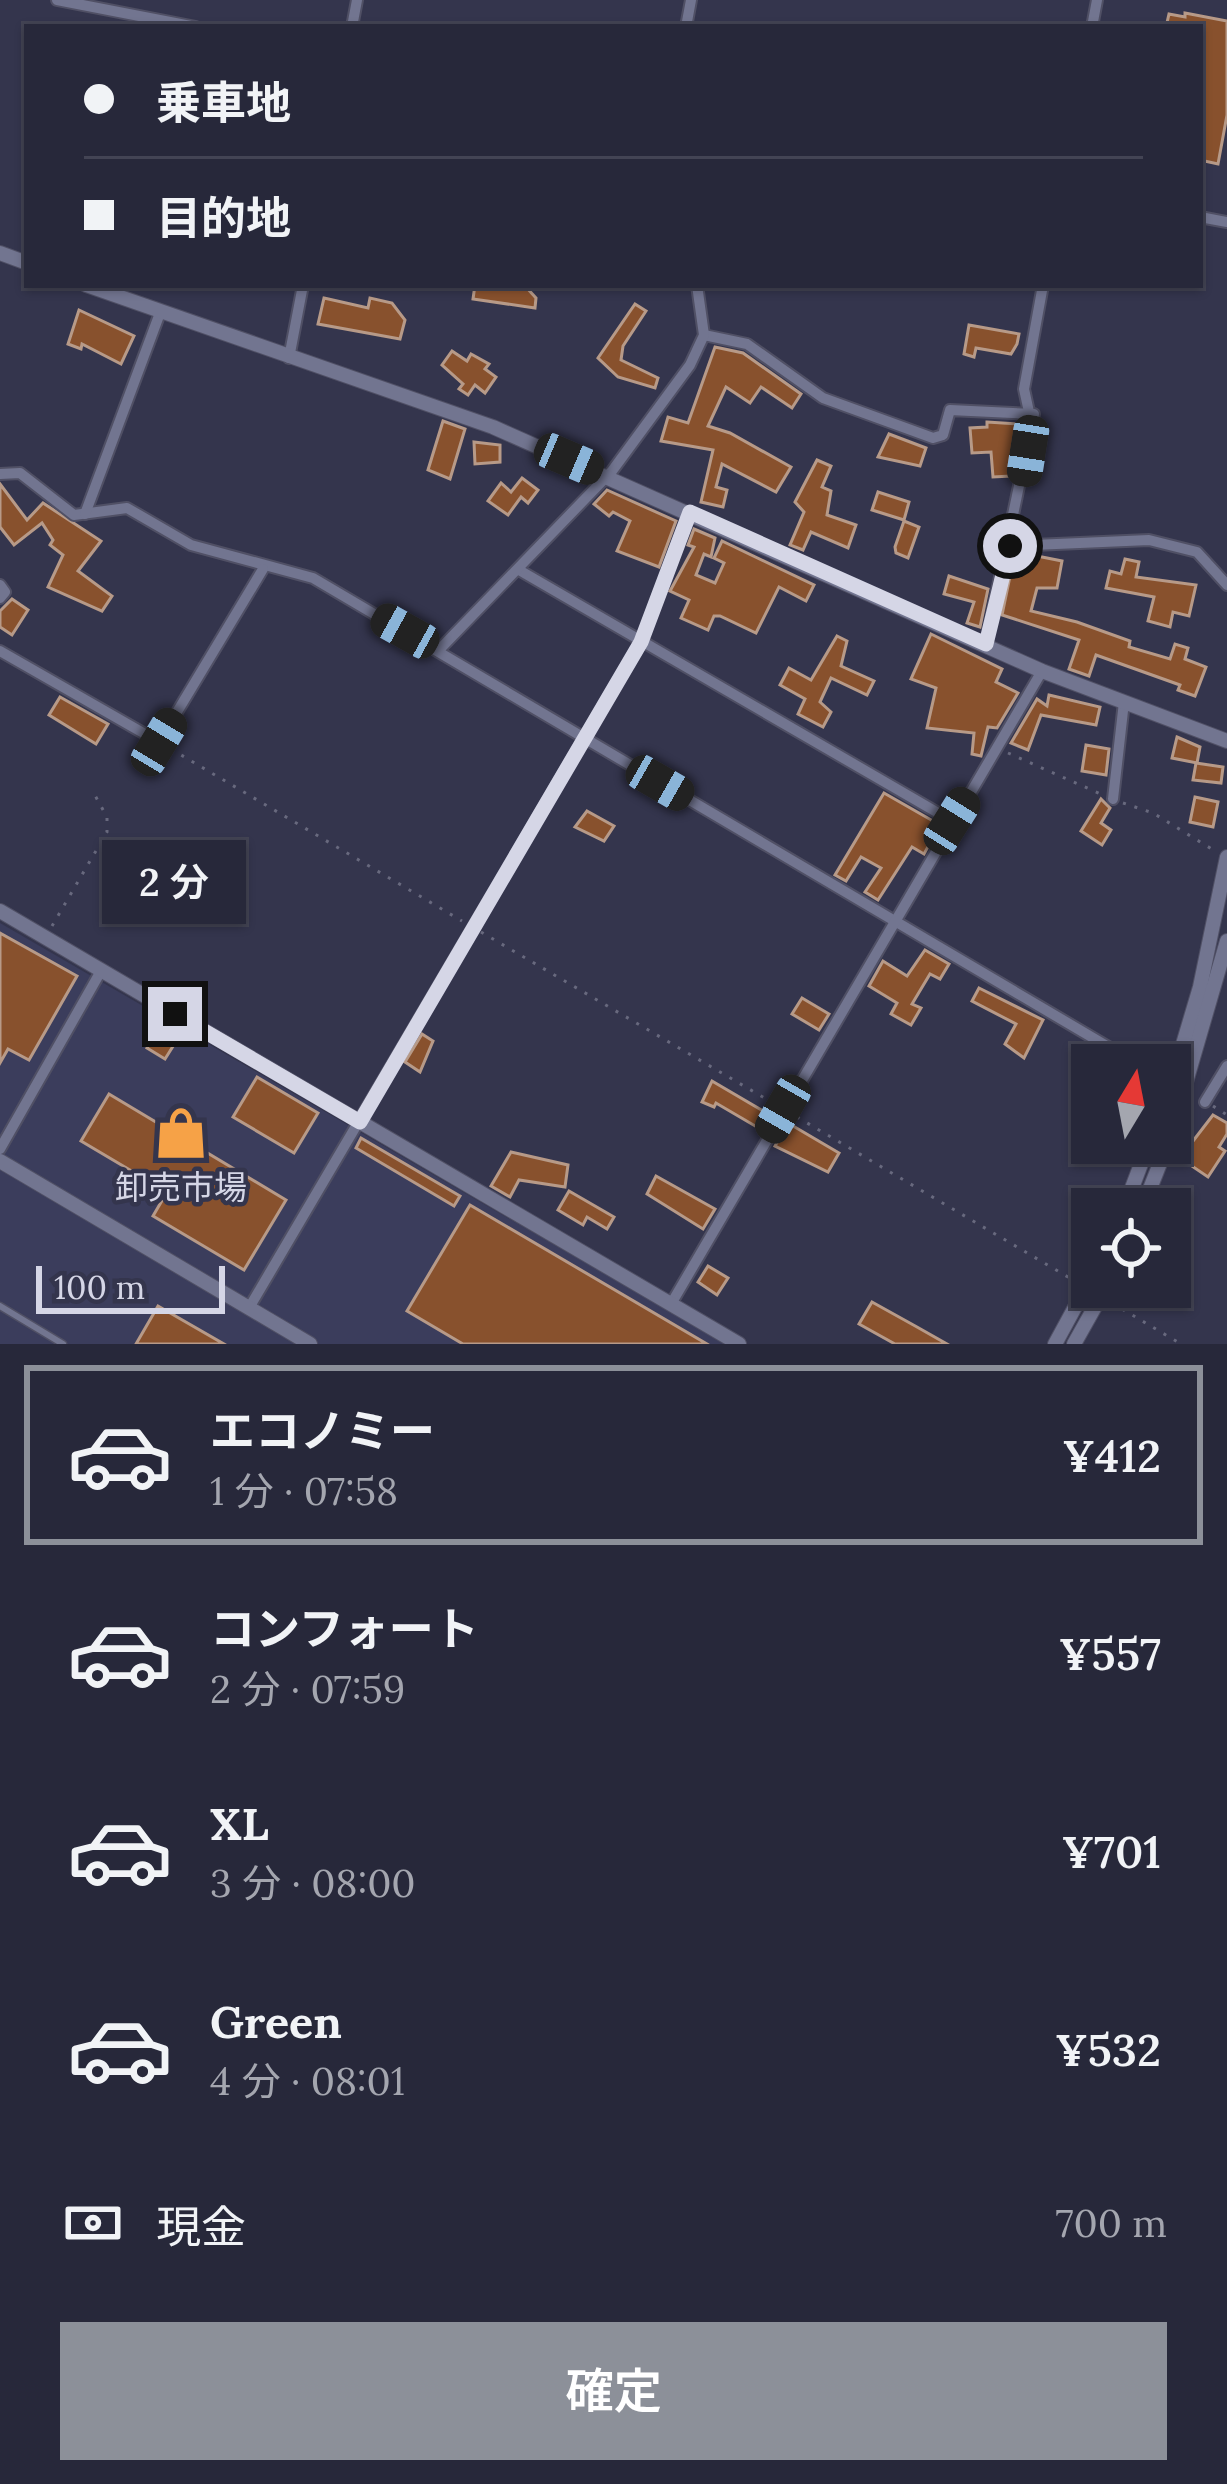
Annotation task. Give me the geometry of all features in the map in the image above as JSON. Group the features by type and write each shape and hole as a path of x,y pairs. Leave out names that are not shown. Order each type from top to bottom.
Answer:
{"street":[{"path":"57,0 181,24"},
{"path":"94,288 289,360 493,427 1042,671 1227,741"},
{"path":"289,360 302,288"},
{"path":"439,650 607,475 690,365 704,335 697,288"},
{"path":"1029,412 1024,389 1042,288"},
{"path":"86,514 160,313"},
{"path":"704,335 747,344 823,398 933,438 943,435 950,410 1034,413 986,644"},
{"path":"0,474 20,473 74,515 127,508 191,545 313,578 1104,1044"},
{"path":"249,1308 641,642 690,512"},
{"path":"1010,546 1149,539 1197,552 1227,585"},
{"path":"0,651 159,742 263,568"},
{"path":"519,570 952,821"},
{"path":"0,585 5,592 0,598"},
{"path":"671,1304 1042,671"},
{"path":"1113,799 1124,702"},
{"path":"1183,1044 1200,987 1227,857"},
{"path":"0,911 740,1344"},
{"path":"1191,1075 1227,941"},
{"path":"0,1149 101,971"},
{"path":"1205,1102 1227,1066"},
{"path":"0,1161 310,1344"},
{"path":"1055,1344 1075,1308"},
{"path":"1074,1344 1095,1308"}],"lane":[{"path":"0,1306 64,1344"}],"path":[{"path":"159,742 1071,1273"},
{"path":"45,938 107,832 107,817 92,790"},
{"path":"1127,1308 1180,1344"}],"shaded area":[{"name":"卸売市場","path":"0,923 725,1344 0,1344"}],"building":[{"path":"1185,13 1227,21 1227,115 1218,164 1203,161 1203,24 1167,24 1169,14 1185,17"},
{"path":"475,288 527,288 536,298 535,308 473,299"},
{"path":"324,298 368,308 370,298 392,303 405,320 400,339 318,324"},
{"path":"635,304 646,311 623,346 621,360 658,378 655,388 618,377 598,358"},
{"path":"79,310 134,336 121,364 82,344 81,349 68,344"},
{"path":"969,325 1019,334 1017,344 1011,354 976,348 974,357 964,354"},
{"path":"715,347 743,353 801,394 792,408 761,387 750,403 726,387 708,426 791,467 776,492 722,464 716,487 727,490 723,507 701,502 713,450 661,441 668,417 688,423"},
{"path":"452,351 467,361 471,354 489,364 485,369 496,377 485,393 475,385 468,395 459,389 463,384 442,365"},
{"path":"443,421 465,429 450,479 428,470"},
{"path":"987,422 1020,424 1011,476 993,477 991,452 972,453 970,428 987,427"},
{"path":"889,434 926,448 920,466 878,457"},
{"path":"474,442 500,445 500,462 475,464"},
{"path":"817,460 831,466 822,487 831,491 827,515 856,525 848,548 811,532 803,550 790,545 804,512 795,502"},
{"path":"522,478 538,490 528,503 521,497 508,515 488,501 501,483 511,492"},
{"path":"0,484 27,520 43,503 101,541 78,571 112,596 102,611 48,587 63,555 50,545 53,540 42,523 14,545 0,527"},
{"path":"607,490 676,521 659,567 617,551 630,521 613,512 609,516 594,504"},
{"path":"878,492 909,502 904,520 872,510"},
{"path":"904,521 919,527 908,558 896,553 895,547"},
{"path":"694,529 715,538 711,557 704,554 696,575 715,583 724,563 714,558 722,541 814,585 806,601 779,587 756,633 720,616 714,616 708,630 681,618 689,600 670,591 694,547 688,545"},
{"path":"1032,555 1062,561 1057,588 1037,588 1031,611 1077,622 1130,641 1129,647 1170,659 1175,644 1188,648 1185,659 1206,667 1195,696 1178,690 1180,685 1096,655 1089,676 1069,669 1079,640 1002,615 1014,557 1030,560"},
{"path":"1125,559 1139,562 1136,577 1196,585 1189,616 1173,612 1170,627 1148,621 1154,597 1106,588 1110,571 1121,574"},
{"path":"949,576 988,589 980,627 967,623 974,602 944,594"},
{"path":"12,599 28,610 12,635 0,627 0,611"},
{"path":"931,634 1002,669 996,682 1018,693 997,728 988,727 981,756 972,754 974,733 927,728 936,688 911,679"},
{"path":"837,636 847,641 841,666 874,681 867,695 831,678 820,702 831,712 823,727 798,714 805,699 780,685 789,668 811,680"},
{"path":"1049,695 1100,707 1096,725 1041,715 1028,750 1011,743 1037,699 1047,706"},
{"path":"60,697 108,724 96,744 49,715"},
{"path":"1177,737 1200,747 1197,763 1172,758"},
{"path":"1086,745 1109,749 1106,775 1082,771"},
{"path":"1196,763 1223,767 1221,783 1193,780"},
{"path":"884,793 940,825 924,854 912,847 878,900 865,892 881,868 861,857 846,881 835,875"},
{"path":"1195,797 1218,802 1213,827 1190,822"},
{"path":"1101,799 1110,808 1101,823 1111,830 1102,845 1081,831"},
{"path":"587,811 614,826 604,841 575,827"},
{"path":"0,933 77,976 29,1060 8,1049 0,1063"},
{"path":"925,950 949,964 940,979 930,974 912,1004 921,1008 911,1025 891,1014 897,1003 869,986 883,961 907,976"},
{"path":"979,988 1043,1020 1024,1058 1005,1044 1016,1024 972,1001"},
{"path":"802,998 829,1014 819,1030 792,1014"},
{"path":"163,1021 182,1032 165,1059 147,1048"},
{"path":"422,1034 433,1041 420,1072 405,1062"},
{"path":"257,1077 318,1113 294,1153 233,1117"},
{"path":"712,1081 770,1115 762,1130 716,1103 714,1107 702,1102"},
{"path":"109,1094 286,1200 244,1270 153,1216 167,1192 81,1141"},
{"path":"1213,1115 1227,1123 1219,1147 1225,1151 1208,1177 1189,1164 1191,1144"},
{"path":"788,1123 839,1153 828,1172 775,1146"},
{"path":"361,1138 460,1196 454,1206 356,1148"},
{"path":"511,1152 568,1165 565,1187 519,1180 510,1197 491,1186"},
{"path":"656,1176 715,1209 703,1229 647,1194"},
{"path":"569,1191 614,1217 607,1229 587,1217 583,1225 558,1210"},
{"path":"470,1205 707,1344 463,1344 407,1311"},
{"path":"708,1266 728,1278 717,1295 698,1282"},
{"path":"872,1302 947,1344 895,1344 859,1324"},
{"path":"158,1306 224,1344 136,1344"}],"place":[{"name":"卸売市場","path":"181,1133"}],"route":[{"path":"175,1014 360,1122 641,642 690,512 986,644 1010,546"}]}
